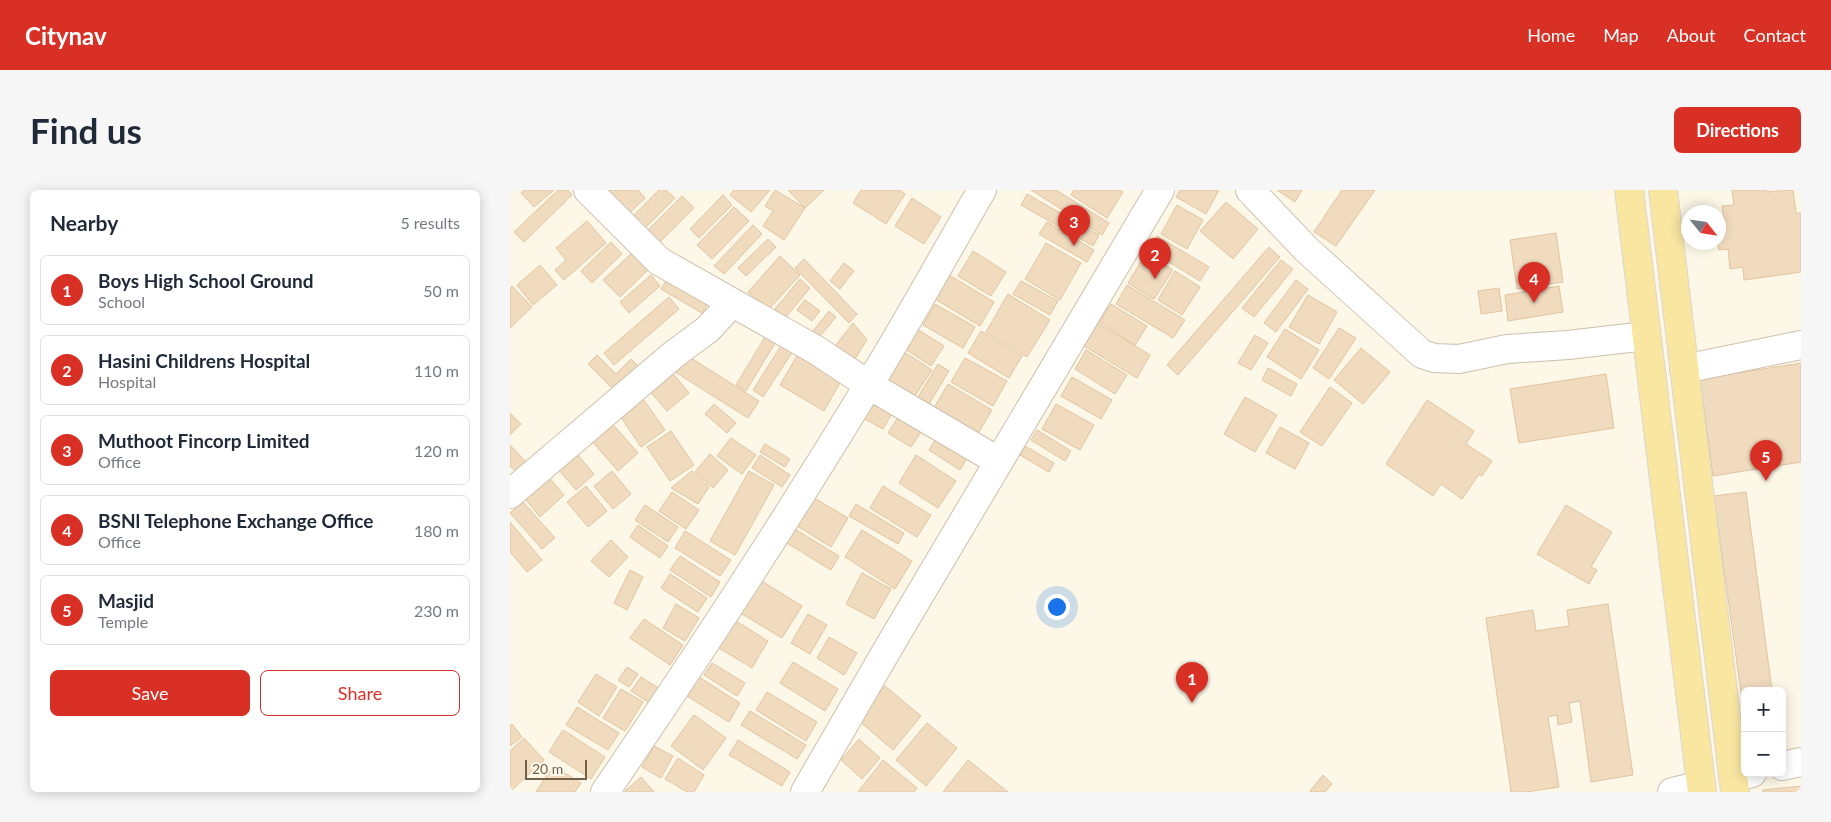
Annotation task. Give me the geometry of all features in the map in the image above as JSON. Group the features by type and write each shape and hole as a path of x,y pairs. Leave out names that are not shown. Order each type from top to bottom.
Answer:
{"main road":[{"path":"1701,788 1630,201 1664,198 1722,687 1740,781"},
{"path":"1690,690 1722,687"}],"street":[{"path":"588,190 659,261 816,350 998,461"},
{"path":"605,792 692,665 869,384 982,190"},
{"path":"805,792 998,461 1160,190"},
{"path":"1250,190 1306,249 1422,354 1428,357 1447,360 1459,359 1507,349 1568,345 1646,336"},
{"path":"510,494 673,356 708,329 732,303"},
{"path":"1684,369 1801,345"},
{"path":"1786,765 1801,762"},
{"path":"1672,792 1701,788"}],"building":[{"path":"524,190 554,190 534,207 521,193"},
{"path":"558,190 568,190 572,195 524,242 514,232"},
{"path":"610,190 638,190 645,198 627,215 606,193"},
{"path":"659,190 666,190 675,198 640,233 628,221"},
{"path":"734,190 770,190 751,212 730,195"},
{"path":"775,190 805,208 784,240 763,226 773,211 765,206"},
{"path":"788,190 824,190 805,208"},
{"path":"861,190 900,190 905,194 886,224 853,203"},
{"path":"1031,190 1056,190 1109,223 1102,235"},
{"path":"1074,190 1121,190 1123,192 1107,218 1071,195"},
{"path":"1180,190 1219,190 1206,214 1176,197"},
{"path":"1277,190 1302,190 1295,202"},
{"path":"1342,190 1375,190 1336,246 1314,232"},
{"path":"1732,190 1766,190 1766,192 1793,190 1796,213 1801,213 1801,272 1744,280 1743,267 1730,269 1728,249 1726,249 1726,206 1734,205"},
{"path":"1027,194 1099,235 1093,246 1021,205"},
{"path":"723,195 732,205 699,238 690,229"},
{"path":"682,196 694,208 655,247 643,235"},
{"path":"912,198 941,217 924,244 895,226"},
{"path":"1226,202 1258,229 1233,259 1200,231"},
{"path":"1177,205 1203,220 1187,249 1161,234"},
{"path":"734,207 749,221 712,259 697,245"},
{"path":"587,221 606,243 564,280 555,270 566,260 556,248"},
{"path":"1047,222 1094,250 1087,262 1039,234"},
{"path":"753,225 762,234 724,274 714,266"},
{"path":"1556,233 1563,282 1517,289 1510,240"},
{"path":"1157,236 1209,267 1200,281 1149,250"},
{"path":"768,239 776,247 746,276 738,268"},
{"path":"611,242 622,254 592,283 581,271"},
{"path":"1046,243 1081,263 1060,300 1025,279"},
{"path":"1269,247 1280,257 1178,375 1167,365"},
{"path":"973,251 1006,272 991,296 958,276"},
{"path":"632,253 648,270 620,297 603,280"},
{"path":"1146,253 1173,270 1154,299 1128,283"},
{"path":"780,256 800,275 768,310 748,292"},
{"path":"804,259 857,314 849,323 795,268"},
{"path":"1281,260 1293,269 1254,317 1242,308"},
{"path":"844,263 854,271 840,289 830,281"},
{"path":"540,265 557,285 533,305 517,285"},
{"path":"1175,271 1200,287 1182,315 1158,300"},
{"path":"651,275 660,286 629,313 620,302"},
{"path":"949,275 994,302 980,326 935,299"},
{"path":"669,276 710,300 702,313 661,289"},
{"path":"800,279 810,288 785,318 775,309"},
{"path":"1296,280 1308,289 1276,332 1264,323"},
{"path":"1021,281 1058,301 1050,315 1013,294"},
{"path":"1127,285 1185,320 1173,338 1116,304"},
{"path":"512,286 532,307 510,328 510,289"},
{"path":"1559,286 1563,312 1508,321 1505,295"},
{"path":"1499,288 1502,311 1481,314 1478,291"},
{"path":"1008,294 1050,320 1027,357 986,332"},
{"path":"1308,295 1337,312 1319,344 1289,327"},
{"path":"669,297 679,309 614,365 604,353"},
{"path":"805,300 820,311 812,321 797,310"},
{"path":"935,304 975,327 963,348 923,325"},
{"path":"1111,304 1147,326 1135,345 1099,322"},
{"path":"829,311 836,317 816,341 809,336"},
{"path":"853,323 867,340 855,359 835,346"},
{"path":"1097,323 1150,355 1137,378 1084,346"},
{"path":"914,327 944,346 931,366 901,346"},
{"path":"1339,328 1356,338 1329,379 1313,368"},
{"path":"1285,329 1319,350 1301,379 1267,357"},
{"path":"981,331 1022,356 1009,378 968,353"},
{"path":"1255,335 1268,343 1251,370 1238,363"},
{"path":"765,337 775,343 746,391 736,385"},
{"path":"784,341 795,348 763,397 753,390"},
{"path":"1361,348 1390,372 1363,404 1334,380"},
{"path":"801,349 845,374 824,411 780,385"},
{"path":"901,350 932,370 912,400 881,380"},
{"path":"1086,350 1127,375 1115,394 1075,369"},
{"path":"683,353 759,401 748,418 672,370"},
{"path":"597,355 616,374 631,359 641,369 617,393 588,364"},
{"path":"965,358 1007,381 993,406 951,382"},
{"path":"1801,363 1801,462 1713,476 1700,379"},
{"path":"938,364 949,371 926,409 915,402"},
{"path":"1268,368 1297,384 1291,396 1262,380"},
{"path":"669,369 689,393 667,411 647,388"},
{"path":"1606,374 1614,428 1519,443 1510,389"},
{"path":"1072,377 1112,400 1101,419 1061,396"},
{"path":"948,384 992,410 973,442 929,416"},
{"path":"1330,387 1352,403 1322,446 1300,432"},
{"path":"873,392 897,405 883,429 859,416"},
{"path":"641,396 665,430 641,447 618,413"},
{"path":"1245,397 1277,415 1255,452 1224,434"},
{"path":"1427,400 1474,431 1466,444 1492,461 1482,476 1479,474 1462,499 1441,484 1433,496 1386,464"},
{"path":"714,404 736,423 727,433 705,414"},
{"path":"1056,404 1094,425 1080,450 1042,429"},
{"path":"904,408 927,423 911,447 888,433"},
{"path":"510,413 521,424 510,435"},
{"path":"609,420 638,453 618,471 589,438"},
{"path":"1280,427 1309,443 1295,469 1266,453"},
{"path":"1037,430 1071,451 1065,461 1031,440"},
{"path":"671,431 694,465 670,481 647,447"},
{"path":"941,431 972,450 960,470 929,450"},
{"path":"731,438 756,455 742,474 717,456"},
{"path":"765,444 790,459 785,467 760,452"},
{"path":"510,445 526,462 516,472 510,466"},
{"path":"1025,446 1054,463 1049,472 1020,455"},
{"path":"577,454 594,474 576,490 558,469"},
{"path":"710,454 728,470 713,488 695,472"},
{"path":"760,455 790,475 782,487 752,468"},
{"path":"916,455 956,481 938,508 899,483"},
{"path":"612,471 631,494 613,509 594,486"},
{"path":"692,471 709,487 698,504 671,488"},
{"path":"749,471 774,485 735,555 710,541"},
{"path":"547,475 564,495 540,517 523,496"},
{"path":"586,486 607,511 588,527 567,502"},
{"path":"883,486 931,515 917,537 870,508"},
{"path":"672,492 699,510 686,529 659,511"},
{"path":"1746,492 1771,687 1741,687 1741,693 1714,496"},
{"path":"811,496 848,518 831,547 794,524"},
{"path":"523,502 555,538 542,549 510,513"},
{"path":"856,504 904,533 898,544 849,516"},
{"path":"645,505 678,527 668,542 635,520"},
{"path":"1566,505 1612,532 1591,567 1597,570 1589,584 1537,554"},
{"path":"510,522 542,560 527,572 510,552"},
{"path":"638,525 668,546 660,558 630,537"},
{"path":"793,528 839,556 831,570 785,542"},
{"path":"862,530 912,561 895,589 845,557"},
{"path":"685,531 731,560 720,576 675,548"},
{"path":"611,540 628,557 609,577 591,561"},
{"path":"680,556 720,582 711,597 670,570"},
{"path":"630,570 643,577 627,610 614,603"},
{"path":"862,573 891,589 874,619 846,604"},
{"path":"670,574 707,598 698,612 661,588"},
{"path":"757,578 802,606 782,638 737,611"},
{"path":"676,604 699,618 685,641 663,628"},
{"path":"1608,604 1633,775 1591,782 1580,701 1569,703 1572,722 1558,725 1557,715 1548,717 1559,787 1526,792 1511,792 1486,618 1533,610 1536,631 1569,626 1567,610"},
{"path":"808,614 827,625 810,654 791,643"},
{"path":"731,618 768,641 752,668 714,645"},
{"path":"644,619 683,645 670,665 630,638"},
{"path":"829,637 857,653 844,675 817,658"},
{"path":"793,662 838,689 825,711 780,683"},
{"path":"712,663 745,683 737,696 704,675"},
{"path":"627,667 638,674 629,687 618,680"},
{"path":"596,674 617,687 599,716 578,702"},
{"path":"694,674 740,703 729,722 682,693"},
{"path":"641,677 660,689 651,704 631,691"},
{"path":"885,686 921,716 893,750 857,719"},
{"path":"621,689 643,702 625,731 603,718"},
{"path":"767,692 817,722 806,741 756,710"},
{"path":"577,707 619,733 608,750 566,725"},
{"path":"750,711 806,745 797,759 741,725"},
{"path":"694,715 726,738 703,770 671,746"},
{"path":"927,723 957,748 926,786 896,760"},
{"path":"512,724 522,737 510,746 510,726"},
{"path":"563,730 605,757 591,779 549,752"},
{"path":"524,738 544,760 510,792 510,751"},
{"path":"859,739 880,758 862,779 841,760"},
{"path":"738,740 790,772 782,786 729,755"},
{"path":"654,746 673,756 661,778 642,767"},
{"path":"678,758 704,775 694,792 687,792 665,779"},
{"path":"883,760 917,788 914,792 858,792"},
{"path":"968,760 1008,792 943,792"},
{"path":"553,766 581,783 575,792 536,792"},
{"path":"1323,775 1332,784 1325,792 1311,792 1310,791"},
{"path":"641,777 654,792 624,792"},
{"path":"1801,786 1801,792 1763,792 1763,790"}],"place":[{"name":"Muthoot Fincorp Limited","path":"1074,246"},
{"name":"Hasini Childrens Hospital","path":"1155,279"},
{"name":"BSNl Telephone Exchange Office","path":"1534,303"},
{"name":"Masjid","path":"1766,481"},
{"name":"Boys High School Ground","path":"1192,703"}]}
